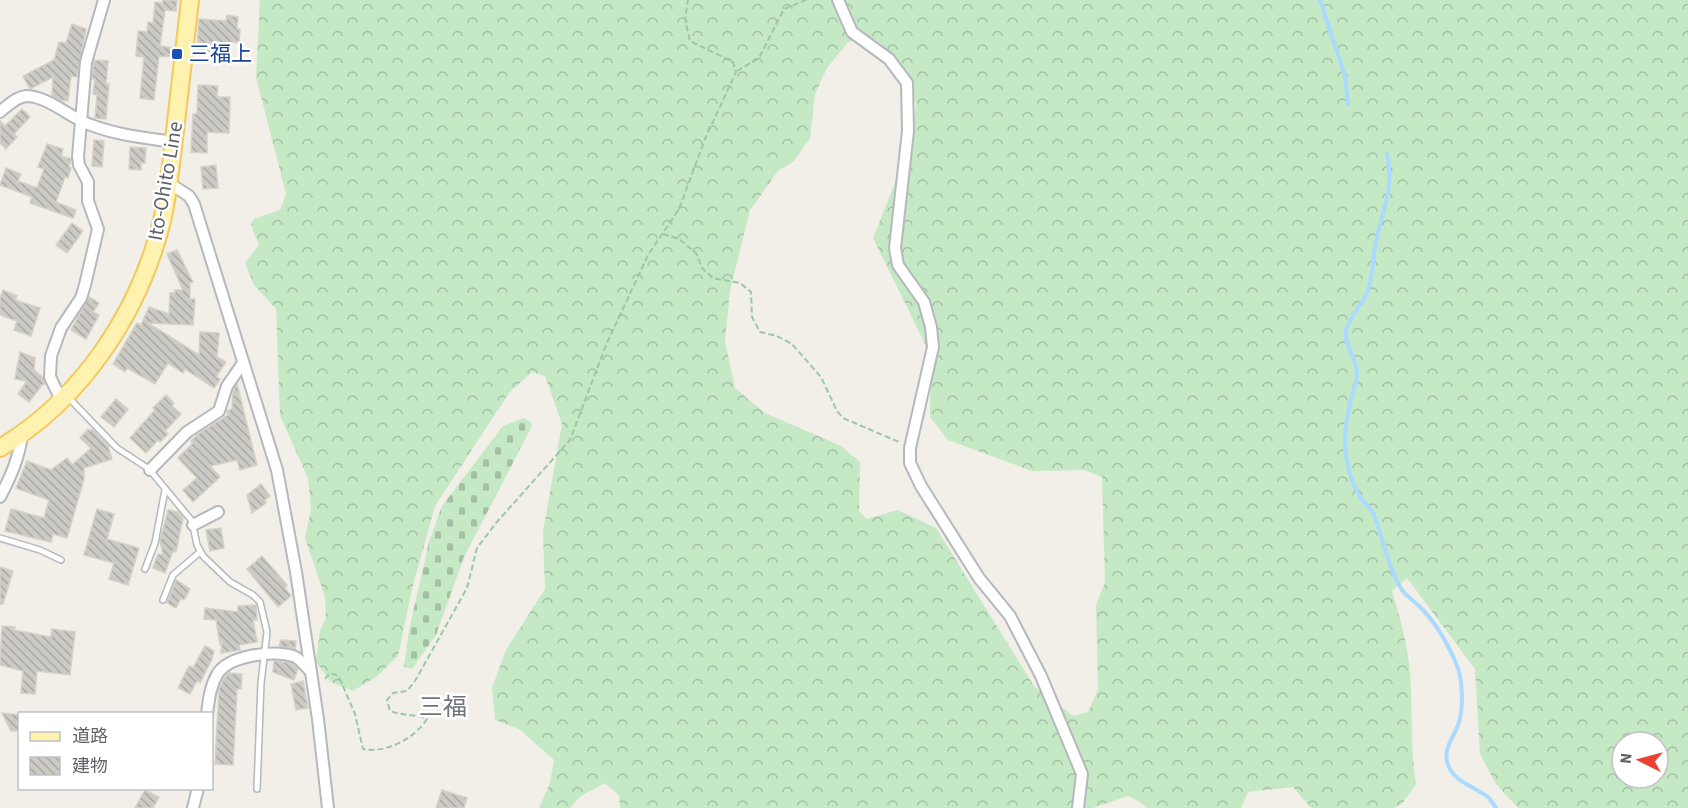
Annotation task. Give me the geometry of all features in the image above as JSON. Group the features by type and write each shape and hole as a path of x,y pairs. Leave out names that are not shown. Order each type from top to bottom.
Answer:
{"main road":[{"name":"Ito-Ohito Line","path":"0,448 22,435 64,398 96,360 120,326 139,287 156,240 169,183 190,0"}],"street":[{"path":"64,398 50,377 51,356 61,328 83,292 98,229 88,201 88,182 79,165 78,157 86,62 104,0"},
{"path":"837,0 852,32 889,59 907,83 908,131 895,248 898,265 924,302 931,327 933,347 910,448 910,463 921,486 979,578 1010,616 1041,676 1082,774 1078,808"},
{"path":"0,112 16,99 29,96 104,129 173,142"},
{"path":"169,183 189,196 194,204 277,470 288,521 329,807"},
{"path":"150,470 188,432 219,411 227,386 243,363"},
{"path":"0,496 15,468 22,435"},
{"path":"193,525 218,512"},
{"path":"207,712 210,688 220,671 241,658 266,654 295,657 311,672"},
{"path":"193,808 198,790"}],"lane":[{"path":"64,398 117,448 150,470 188,516 193,525 200,552 230,582 261,602 267,624 266,654 261,683 257,789"},
{"path":"145,569 155,543 165,490"},
{"path":"0,538 40,550 61,560"},
{"path":"163,600 171,577 200,552"}],"path":[{"path":"688,0 685,19 690,41 733,62 736,72"},
{"path":"326,687 325,678 329,674 339,677 355,714 363,749 373,751 401,742 422,727 427,719 422,716 402,716 390,711 387,700 393,693 407,692 415,681 467,588 477,548 496,522 570,440 606,345 648,255 679,209 705,139 736,72 759,58 784,9 806,0"},
{"path":"663,234 679,239 696,253 702,268 713,278 740,283 751,292 752,317 760,332 777,336 792,344 821,377 837,411 843,418 888,436 910,448"}],"green space":[{"path":"260,0 1688,0 1688,808 1518,808 1496,784 1480,754 1475,669 1407,578 1392,591 1409,663 1416,784 1402,804 1393,808 1311,808 1293,787 1248,792 1241,808 1146,808 1142,803 1128,796 1093,808 620,808 619,795 605,783 581,796 570,808 539,808 550,783 554,760 519,729 495,720 492,688 506,650 545,589 543,532 562,424 545,376 532,372 509,393 435,506 412,589 398,656 376,677 353,691 331,682 316,662 320,631 326,618 325,597 305,538 311,508 308,478 280,416 276,309 254,285 245,263 259,245 251,225 254,219 280,210 286,194 256,77","holes":["862,39 876,40 893,55 916,103 914,135 873,238 931,356 930,417 948,440 1032,471 1084,470 1102,477 1105,582 1096,605 1098,690 1088,712 1073,716 1034,686 936,528 898,510 867,519 859,511 860,462 841,446 765,413 735,388 725,341 730,291 750,210 778,171 794,161 810,138 815,94 827,68 848,42"]},
{"path":"524,418 532,423 531,428 464,557 436,635 412,669 404,667 409,630 429,542 442,506 503,426"}],"building":[{"path":"163,0 177,0 176,11 165,10 160,46 173,48 172,57 159,56 154,100 140,98 144,57 136,56 138,31 147,32 148,22 153,23 155,2 162,3"},
{"path":"227,15 238,17 237,29 240,29 239,43 231,42 230,54 197,50 199,19 226,21"},
{"path":"72,24 86,29 77,77 71,76 68,101 60,100 52,95 53,77 30,89 23,76 54,60 59,42 66,43"},
{"path":"94,60 108,61 106,119 95,118 97,95 93,94"},
{"path":"198,85 218,86 217,97 230,97 229,133 207,132 207,153 191,152 193,114 197,114"},
{"path":"22,109 30,117 14,134 17,137 6,149 0,143 0,121 5,126"},
{"path":"94,140 104,141 102,167 92,166"},
{"path":"47,144 63,149 61,156 71,159 68,178 65,177 56,202 76,210 73,218 30,203 32,197 0,185 6,168 21,174 18,181 37,188 44,169 38,167"},
{"path":"130,147 146,148 145,163 141,163 141,170 129,169"},
{"path":"216,165 218,188 203,189 201,167"},
{"path":"72,223 83,231 67,253 56,245"},
{"path":"177,250 193,282 190,283 190,299 195,299 193,325 148,323 199,355 200,332 219,333 217,357 226,362 216,377 220,379 214,388 185,369 183,373 168,363 155,384 127,368 125,372 113,364 137,323 141,325 149,307 169,314 170,293 183,290 167,254"},
{"path":"3,290 17,296 15,300 40,308 31,336 14,330 17,321 0,315 0,298"},
{"path":"89,297 99,303 93,312 99,315 86,339 71,330"},
{"path":"20,352 35,358 34,370 43,378 45,384 29,402 18,394 27,381 15,379"},
{"path":"237,384 257,465 240,470 237,460 210,466 220,477 193,502 183,490 197,478 178,458 193,443 191,441 198,434 228,415 227,411 232,409 233,392"},
{"path":"166,395 174,403 172,406 181,414 165,431 168,434 160,442 158,440 146,453 130,438"},
{"path":"116,399 128,409 114,427 101,417"},
{"path":"88,429 90,431 92,429 108,446 112,459 84,468 84,479 67,538 53,534 51,542 5,531 11,509 44,518 49,500 16,488 27,461 51,470 67,458 72,465 91,448 80,438"},
{"path":"261,484 270,496 265,500 266,503 252,513 247,495"},
{"path":"97,509 114,514 107,539 139,548 128,585 109,579 114,563 84,555"},
{"path":"168,510 178,512 183,518 176,552 173,551 165,573 153,568 158,554 163,555 160,541"},
{"path":"221,528 224,548 210,551 206,530"},
{"path":"262,556 287,585 285,588 291,596 278,607 247,569"},
{"path":"0,567 13,571 3,604 0,604"},
{"path":"176,580 190,589 184,600 181,598 176,608 167,603"},
{"path":"256,605 257,620 253,620 257,642 239,645 240,650 221,653 222,640 220,644 216,620 204,619 205,608 238,612 238,606"},
{"path":"2,626 15,627 14,630 51,637 52,629 75,632 70,675 37,671 35,694 21,693 23,671 0,665"},
{"path":"281,640 296,641 295,649 279,646"},
{"path":"205,646 214,651 212,659 200,683 197,681 190,694 178,688 189,666 193,668"},
{"path":"274,661 291,663 296,667 298,669 294,680 273,672"},
{"path":"229,673 242,674 241,689 237,689 233,765 215,764 219,690"},
{"path":"303,681 308,708 296,710 291,684"},
{"path":"2,713 18,715 18,731 11,731"},
{"path":"145,790 159,797 153,808 135,808"},
{"path":"442,790 467,798 464,808 436,808"}],"waterway":[{"path":"1320,0 1345,76 1348,104"},
{"path":"1387,154 1389,188 1376,242 1370,282 1366,295 1346,331 1357,374 1346,427 1346,459 1357,491 1374,515 1388,560 1400,587 1432,621 1453,656 1458,670 1462,702 1458,725 1447,750 1449,767 1461,781 1488,797 1496,808"}],"place":[{"name":"三福上","path":"177,54"}],"district":[{"name":"三福","path":"443,707"}]}
